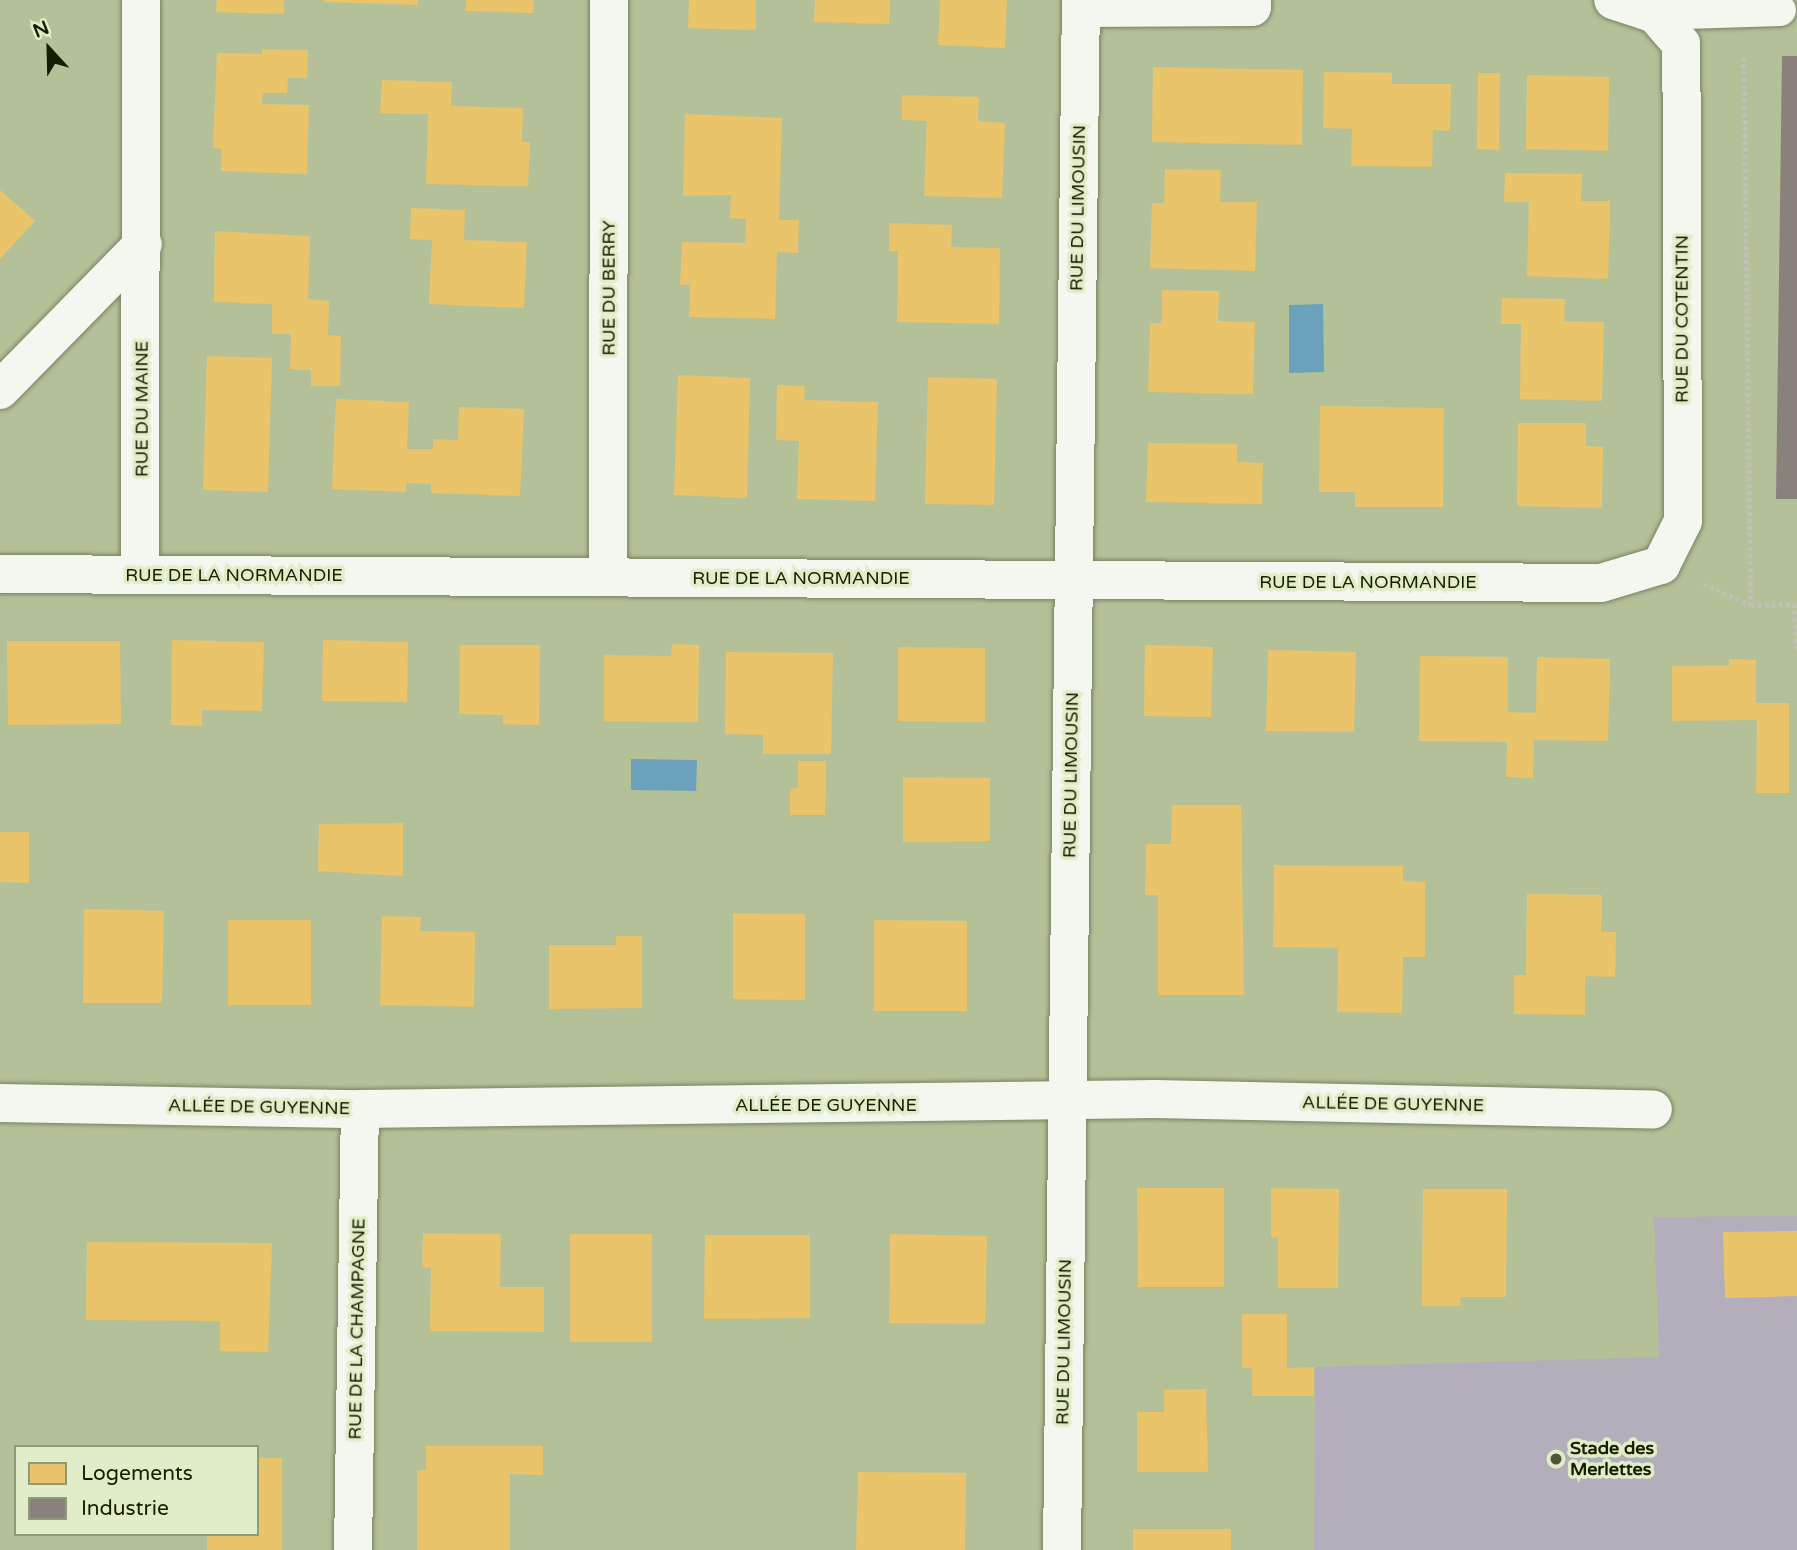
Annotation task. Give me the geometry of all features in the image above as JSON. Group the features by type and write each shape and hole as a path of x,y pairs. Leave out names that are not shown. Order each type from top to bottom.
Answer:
{"street":[{"name":"RUE DU MAINE","path":"140,574 143,244 141,0"},
{"name":"RUE DU BERRY","path":"608,577 609,0"},
{"path":"1081,4 1252,6 1252,0"},
{"path":"1613,0 1656,14"},
{"name":"RUE DU LIMOUSIN","path":"1062,1550 1081,4"},
{"name":"RUE DU COTENTIN","path":"1601,583 1661,565 1684,521 1681,44 1656,14"},
{"path":"0,390 143,244"},
{"name":"RUE DE LA NORMANDIE","path":"0,574 1601,583"},
{"name":"ALLÉE DE GUYENNE","path":"0,1103 360,1109 1067,1100 1653,1109"},
{"name":"RUE DE LA CHAMPAGNE","path":"353,1550 360,1109"}],"lane":[{"path":"1656,14 1780,10"}],"path":[{"path":"1744,10 1751,605 1795,604 1797,651"}],"shaded area":[{"name":"Stade des Merlettes","path":"1797,1216 1797,1550 1314,1550 1315,1367 1659,1357 1654,1217"}],"water":[{"path":"1323,304 1324,372 1289,373 1289,305"},
{"path":"631,759 697,760 696,791 631,790"}],"building: Logements":[{"path":"217,0 284,0 284,14 216,12"},
{"path":"418,0 418,5 324,2"},
{"path":"466,0 534,0 533,13 466,11"},
{"path":"689,0 756,0 756,30 688,28"},
{"path":"815,0 890,0 889,24 814,22"},
{"path":"940,0 1007,0 1005,48 938,45"},
{"path":"262,49 308,50 307,78 288,78 287,93 263,93 262,104 309,105 307,174 221,171 222,149 213,148 217,53 262,54"},
{"path":"1153,67 1303,70 1302,145 1152,142"},
{"path":"1324,72 1392,73 1392,84 1451,84 1450,131 1433,130 1432,167 1351,166 1352,129 1323,128"},
{"path":"1478,73 1500,73 1499,150 1477,149"},
{"path":"1527,75 1609,77 1608,151 1526,149"},
{"path":"382,80 452,82 451,106 523,108 522,142 530,142 528,186 426,184 428,114 380,113"},
{"path":"902,95 979,97 978,121 1005,123 1002,198 924,196 927,121 902,120"},
{"path":"685,114 782,118 779,220 799,220 798,253 777,252 775,319 689,317 690,284 680,285 682,242 745,243 746,219 730,218 731,195 683,196"},
{"path":"1165,169 1221,170 1220,202 1257,202 1255,271 1150,268 1152,203 1164,203"},
{"path":"1505,173 1582,174 1581,201 1610,201 1608,279 1527,276 1529,202 1504,202"},
{"path":"0,190 35,221 0,259"},
{"path":"411,208 465,210 464,240 527,242 524,308 429,304 432,240 410,239"},
{"path":"889,223 952,225 951,247 1000,248 999,324 897,322 898,251 889,251"},
{"path":"215,231 310,236 308,299 329,301 328,335 341,336 340,386 311,386 311,370 290,369 291,334 272,334 272,304 214,302"},
{"path":"1162,290 1219,291 1218,321 1255,322 1253,394 1148,392 1150,323 1162,323"},
{"path":"1502,298 1565,299 1564,321 1604,322 1602,401 1520,399 1521,324 1501,324"},
{"path":"207,356 272,358 268,492 203,490"},
{"path":"678,375 750,378 747,498 674,495"},
{"path":"928,377 997,379 994,505 925,504"},
{"path":"777,385 805,386 804,400 878,402 875,501 797,499 799,441 776,440"},
{"path":"336,399 409,402 407,449 433,449 433,439 458,440 459,407 524,409 520,496 431,493 431,484 406,483 406,492 332,489"},
{"path":"1320,406 1444,408 1443,507 1355,507 1355,492 1319,492"},
{"path":"1518,423 1586,423 1586,446 1603,447 1602,508 1517,506"},
{"path":"1148,443 1237,444 1237,462 1263,463 1262,504 1146,502"},
{"path":"172,640 264,642 262,711 202,710 202,726 171,725"},
{"path":"323,640 408,642 407,702 322,701"},
{"path":"7,641 120,641 121,724 8,725"},
{"path":"672,644 699,645 698,722 604,721 604,655 671,656"},
{"path":"460,645 540,645 539,725 503,724 503,715 459,714"},
{"path":"1145,645 1213,647 1211,717 1144,716"},
{"path":"898,647 985,648 985,722 898,721"},
{"path":"1268,650 1356,652 1354,732 1266,731"},
{"path":"726,652 833,653 831,754 763,754 763,735 725,734"},
{"path":"1420,656 1508,657 1508,712 1536,713 1537,657 1610,659 1608,741 1534,740 1533,778 1506,777 1507,742 1419,741"},
{"path":"1729,659 1756,660 1756,703 1789,703 1789,793 1756,793 1757,720 1672,721 1672,666 1729,665"},
{"path":"798,761 826,761 825,815 790,815 790,789 798,788"},
{"path":"903,777 990,778 990,841 903,842"},
{"path":"1172,805 1241,805 1244,995 1158,995 1158,895 1145,895 1146,844 1171,844"},
{"path":"403,823 403,876 318,871 319,824"},
{"path":"0,832 29,832 29,883 0,882"},
{"path":"1274,865 1403,866 1403,881 1425,882 1425,957 1403,957 1402,1013 1337,1012 1338,948 1273,947"},
{"path":"1527,894 1602,895 1601,932 1616,932 1615,977 1585,976 1585,1015 1514,1014 1514,975 1526,975"},
{"path":"84,909 164,911 162,1003 83,1003"},
{"path":"733,913 805,914 805,1000 733,999"},
{"path":"382,916 421,917 420,931 475,932 474,1007 380,1005"},
{"path":"228,920 311,920 311,1005 228,1005"},
{"path":"874,920 967,921 967,1011 874,1011"},
{"path":"616,936 642,936 642,1008 549,1009 549,945 616,945"},
{"path":"1137,1188 1224,1188 1224,1287 1138,1287"},
{"path":"1271,1188 1339,1189 1338,1288 1278,1288 1278,1238 1271,1237"},
{"path":"1423,1189 1507,1189 1506,1297 1460,1297 1461,1306 1422,1306"},
{"path":"1797,1231 1797,1296 1725,1298 1723,1232"},
{"path":"423,1233 501,1234 500,1287 544,1287 544,1332 430,1331 431,1268 422,1267"},
{"path":"570,1234 652,1234 652,1342 570,1342"},
{"path":"890,1234 987,1236 985,1324 889,1323"},
{"path":"705,1235 810,1235 810,1318 704,1319"},
{"path":"87,1242 272,1243 268,1352 220,1351 220,1321 86,1320"},
{"path":"1242,1314 1287,1314 1287,1368 1314,1367 1314,1396 1252,1396 1252,1368 1242,1368"},
{"path":"1206,1389 1208,1472 1137,1472 1137,1412 1164,1412 1164,1390"},
{"path":"426,1446 543,1446 543,1475 510,1474 510,1550 417,1550 417,1471 426,1470"},
{"path":"259,1458 282,1458 282,1550 207,1550 207,1536 259,1536"},
{"path":"858,1472 966,1473 965,1550 856,1550"},
{"path":"1133,1529 1231,1529 1231,1550 1133,1550"}],"building: Industrie":[{"path":"1782,56 1797,56 1797,499 1776,499"}],"place":[{"name":"Stade des Merlettes","path":"1556,1459"}]}
